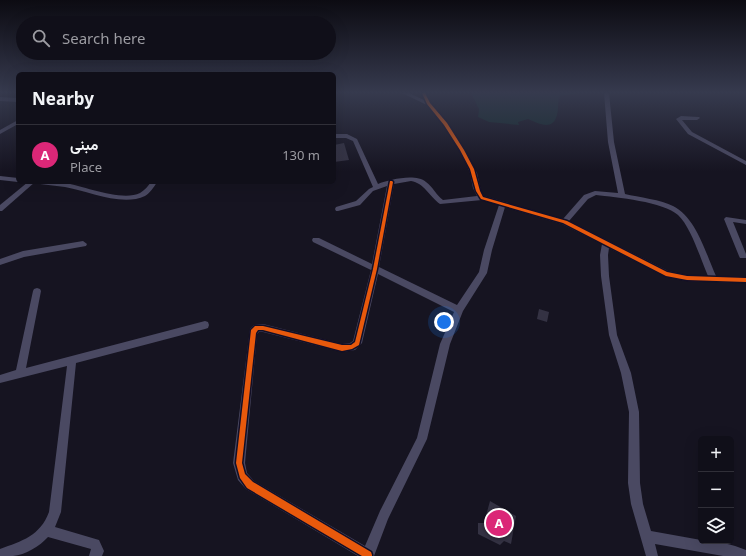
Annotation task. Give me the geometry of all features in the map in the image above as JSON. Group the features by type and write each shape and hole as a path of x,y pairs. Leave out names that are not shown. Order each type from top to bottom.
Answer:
{"street":[{"path":"441,119 472,169 475,175 477,191 482,198"},
{"path":"608,119 610,138 622,195"},
{"path":"679,119 690,132 746,163"},
{"path":"0,132 16,123"},
{"path":"336,136 347,136 355,140 376,187"},
{"path":"0,178 16,180"},
{"path":"338,209 358,203 376,187 391,182 411,180 421,181 435,197 442,202 482,198 565,222 666,274 687,278 746,280"},
{"path":"391,182 375,269 358,340 352,347 342,348 263,328 257,328 252,332 239,463 242,476 250,485 368,555 387,509 422,439 445,344 459,310 483,273 488,250 503,204"},
{"path":"0,209 30,184"},
{"path":"57,184 95,193 125,197 140,195 148,190 152,184"},
{"path":"565,222 588,195 595,193 622,195 664,205 681,214 694,233 713,279"},
{"path":"743,256 728,219 746,222"},
{"path":"316,240 459,310"},
{"path":"606,242 604,256 613,335 626,373 634,412 634,483 637,504 652,556"},
{"path":"0,262 31,252 82,244"},
{"path":"20,374 37,292"},
{"path":"0,379 205,325"},
{"path":"0,555 29,545 48,531 55,512 72,360"},
{"path":"48,531 95,544 98,551 95,556"},
{"path":"647,536 735,552 745,556"}],"green space":[{"path":"482,119 555,119 549,125 537,123 528,119 518,122 519,125 489,122"}],"building":[{"path":"344,143 349,160 336,162 336,145"},
{"path":"539,309 549,312 547,322 537,319"},
{"path":"490,501 516,516 511,544 504,541 500,545 478,534 478,523 484,523"}],"cycle path":[{"path":"442,119 462,150 472,169 479,195 482,198 565,222 666,274 687,278 746,280"},
{"path":"368,555 250,485 242,476 239,463 253,332 257,328 263,328 342,348 352,347 357,343 375,269 391,182"}],"place":[{"name":"مبنى","path":"499,523"}]}
